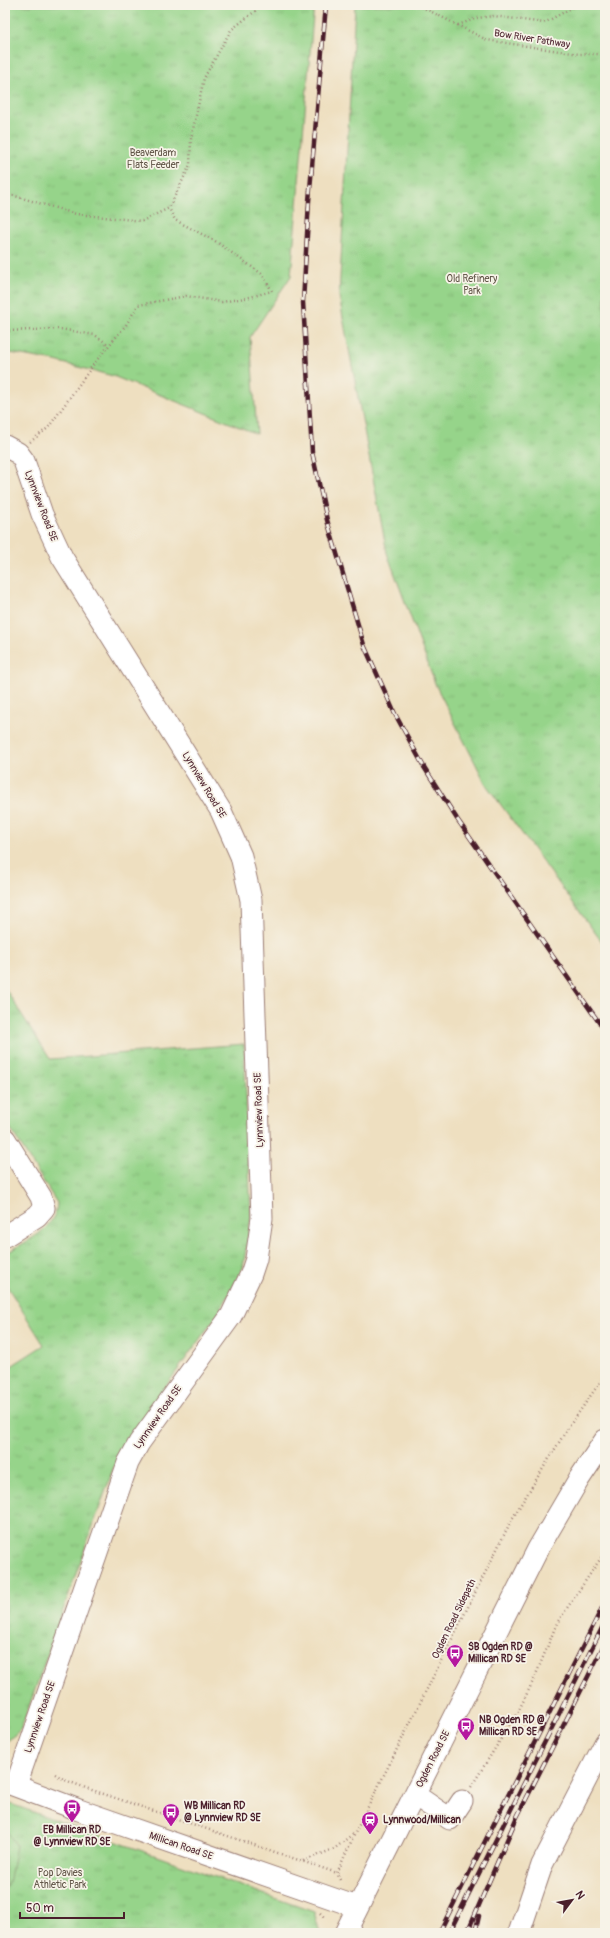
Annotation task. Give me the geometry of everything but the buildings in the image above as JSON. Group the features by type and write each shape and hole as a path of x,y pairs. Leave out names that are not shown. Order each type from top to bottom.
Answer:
{"street":[{"name":"Lynnview Road SE","path":"10,1784 128,1463 139,1443 231,1316 251,1274 256,1259 262,1218 251,900 241,856 221,811 62,557 42,514 24,461 11,449"},
{"path":"5,1139 41,1197 44,1208 37,1216 5,1236"},
{"name":"Ogden Road SE","path":"345,1933 538,1549 578,1479 605,1440"},
{"path":"519,1933 542,1865 605,1743"},
{"name":"Millican Road SE","path":"10,1784 86,1813 357,1908"},
{"path":"415,1794 450,1819 462,1801"}],"path":[{"path":"5,193 76,214 142,221 170,208 190,165 191,139 204,78 230,30 263,5"},
{"name":"Bow River Pathway","path":"418,5 487,40 579,54 605,54"},
{"path":"458,25 478,18 494,16 544,23 576,5"},
{"path":"11,449 48,428 96,361 126,325 138,305 186,296 222,302 272,291 262,274 215,241 175,220 170,208"},
{"path":"5,331 60,329 95,334 109,345"},
{"name":"Ogden Road Sidepath","path":"337,1873 356,1831 512,1520 566,1431 605,1375"},
{"path":"462,1801 518,1710 535,1676 557,1623 605,1552"},
{"path":"55,1774 65,1780 86,1788 337,1873 340,1880"},
{"path":"303,1862 334,1848 356,1831"}],"green space":[{"name":"Beaverdam Flats Feeder","path":"5,5 314,5 291,276 250,337 257,434 113,376 55,361 5,352"},
{"name":"Old Refinery Park","path":"355,5 605,5 605,946 487,786 436,686 387,553 339,296"},
{"path":"5,988 50,1059 244,1044 251,1217 243,1268 220,1311 153,1404 116,1461 21,1729 5,1742 5,1370 44,1345 5,1283 5,1254 46,1228 55,1212 57,1203 5,1120"},
{"name":"Pop Davies Athletic Park","path":"5,1802 314,1912 320,1933 5,1933"},
{"path":"5,1828 16,1845 10,1880 5,1887"}],"railway":[{"path":"326,5 309,201 303,302 312,452 327,520 364,645 395,714 424,767 457,819 605,1031"},
{"path":"439,1933 605,1602"},
{"path":"449,1933 605,1622"},
{"path":"467,1933 516,1819 605,1643"},
{"path":"475,1933 479,1916"}],"place":[{"name":"SB Ogden RD @ Millican RD SE","path":"455,1668"},
{"name":"NB Ogden RD @ Millican RD SE","path":"466,1741"},
{"name":"EB Millican RD @ Lynnview RD SE","path":"72,1823"},
{"name":"WB Millican RD @ Lynnview RD SE","path":"171,1827"},
{"name":"Lynnwood/Millican","path":"370,1835"}]}
